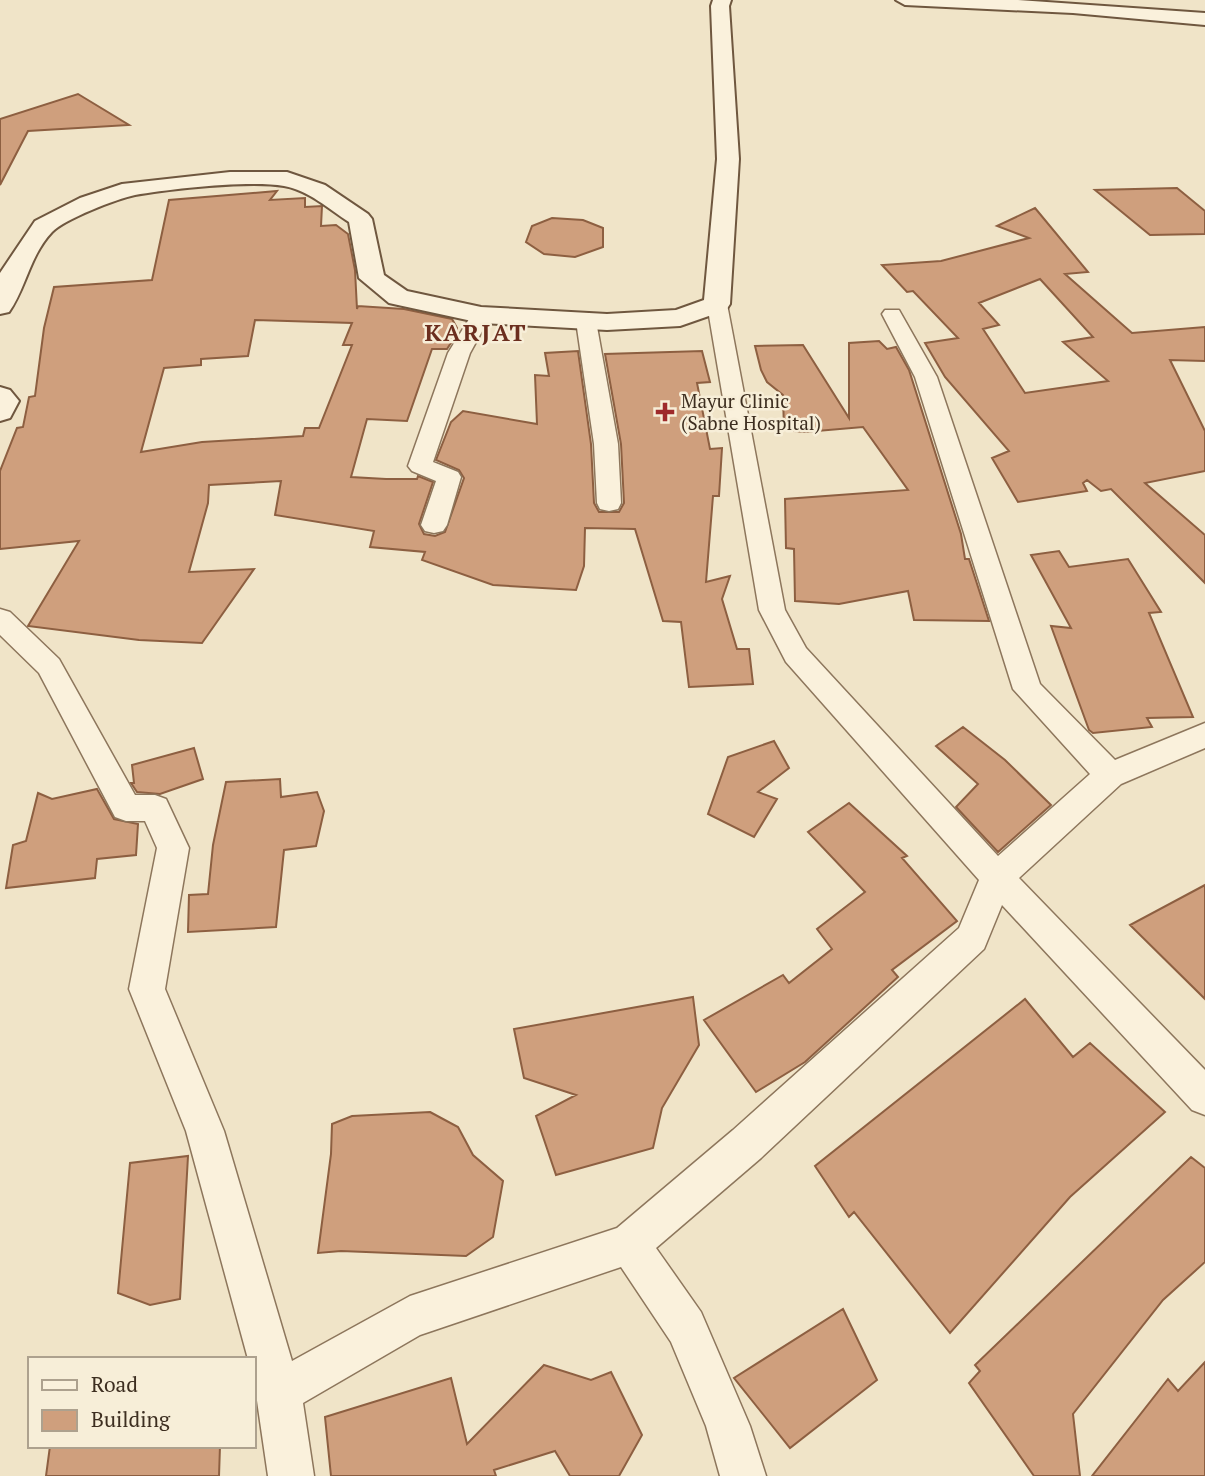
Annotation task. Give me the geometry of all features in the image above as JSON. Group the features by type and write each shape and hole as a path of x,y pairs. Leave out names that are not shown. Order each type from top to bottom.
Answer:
{"street":[{"path":"722,0 720,6 727,159 716,304 772,610 796,655 997,877 1205,1097"},
{"path":"905,0 1073,8 1205,19"},
{"path":"0,306 13,271 44,226 88,203 130,189 230,179 287,179 317,190 360,219 372,278 398,297 481,315 586,321 680,318 716,304"},
{"path":"892,314 926,377 1027,690 1110,775"},
{"path":"434,525 449,477 420,466 459,353 481,315"},
{"path":"586,321 589,323 606,444 609,503"},
{"path":"0,396 4,401 0,412"},
{"path":"0,620 49,667 126,808 155,808 173,848 147,989 205,1131 279,1392 291,1476"},
{"path":"279,1392 410,1317 629,1244 747,1144 972,938 997,877 1110,775 1205,734"},
{"path":"629,1244 685,1328 728,1426 743,1476"}],"building":[{"path":"78,94 129,125 28,131 0,185 0,119"},
{"path":"1177,188 1205,211 1205,234 1150,235 1095,190"},
{"path":"277,191 270,200 305,198 305,207 322,206 321,226 336,225 348,234 355,270 357,309 358,306 404,309 452,319 457,328 456,335 447,349 432,349 407,421 367,419 351,477 417,479 418,476 433,482 419,524 424,534 435,536 445,532 464,478 459,470 436,460 451,422 463,411 537,424 535,375 549,376 545,353 578,351 591,444 594,503 599,512 619,512 624,503 621,444 605,354 702,351 710,382 697,383 710,449 722,448 719,496 713,496 706,582 730,576 722,599 737,649 749,649 753,684 689,687 681,622 663,621 635,529 585,528 584,566 576,590 493,585 422,560 425,552 370,547 374,531 275,515 281,481 209,485 208,503 189,572 254,569 202,643 139,640 28,626 79,541 0,549 0,471 17,428 23,427 29,397 35,396 44,328 54,287 152,280 169,200","holes":["255,320 352,323 343,345 352,345 319,428 305,428 303,436 202,442 141,452 164,368 201,365 201,359 248,356"]},
{"path":"1035,208 1088,272 1065,274 1132,333 1205,327 1205,361 1170,360 1205,431 1205,471 1145,483 1205,535 1205,583 1111,489 1101,491 1087,480 1083,483 1087,491 1018,502 992,458 1009,451 945,377 925,343 958,338 913,291 907,292 882,265 941,261 1029,238 997,226","holes":["1040,279 1093,337 1063,342 1108,381 1025,393 983,329 999,325 979,303"]},
{"path":"552,218 583,220 603,228 603,247 575,257 544,254 526,242 532,226"},
{"path":"879,341 887,349 896,347 909,370 961,534 965,559 969,559 989,621 914,620 908,591 839,604 795,601 794,549 786,548 785,499 908,490 863,427 805,432 784,430 783,395 767,382 755,346 803,345 849,418 849,343"},
{"path":"1059,551 1069,567 1128,559 1161,612 1149,613 1193,717 1147,718 1152,727 1093,733 1089,730 1051,626 1071,628 1031,555"},
{"path":"963,727 1005,760 1051,805 998,852 956,807 978,784 936,746"},
{"path":"774,741 789,768 758,792 777,799 754,837 708,814 728,757"},
{"path":"194,748 203,779 160,794 137,792 131,783 134,783 132,765"},
{"path":"280,779 281,797 317,792 324,811 316,846 284,850 276,927 188,932 189,895 208,894 213,845 226,782"},
{"path":"97,789 114,819 138,824 136,855 97,859 95,878 6,888 13,845 26,841 38,793 52,799"},
{"path":"849,803 907,856 902,858 957,921 892,970 898,977 805,1062 756,1092 704,1020 783,975 789,983 832,949 817,929 865,892 808,832"},
{"path":"1205,885 1205,999 1130,925"},
{"path":"693,997 699,1045 662,1108 653,1148 556,1175 536,1116 576,1095 524,1078 514,1029"},
{"path":"1025,999 1073,1057 1090,1043 1165,1112 1070,1197 950,1333 854,1212 849,1217 815,1166"},
{"path":"430,1112 458,1127 473,1155 503,1181 493,1237 466,1256 341,1251 318,1253 331,1154 332,1124 352,1116"},
{"path":"188,1156 180,1299 150,1305 118,1293 130,1163"},
{"path":"1191,1157 1205,1168 1205,1262 1163,1300 1073,1414 1080,1476 1034,1476 969,1383 980,1371 975,1365"},
{"path":"843,1309 877,1380 790,1448 734,1378"},
{"path":"1205,1362 1205,1476 1092,1476 1168,1379 1178,1391"},
{"path":"544,1365 591,1380 611,1372 642,1435 619,1476 570,1476 555,1451 494,1470 496,1476 331,1476 325,1417 451,1378 467,1444"},
{"path":"50,1448 220,1448 219,1476 46,1476"}],"place":[{"name":"Mayur Clinic (Sabne Hospital)","path":"665,412"}],"district":[{"name":"KARJAT","path":"476,333"}]}
